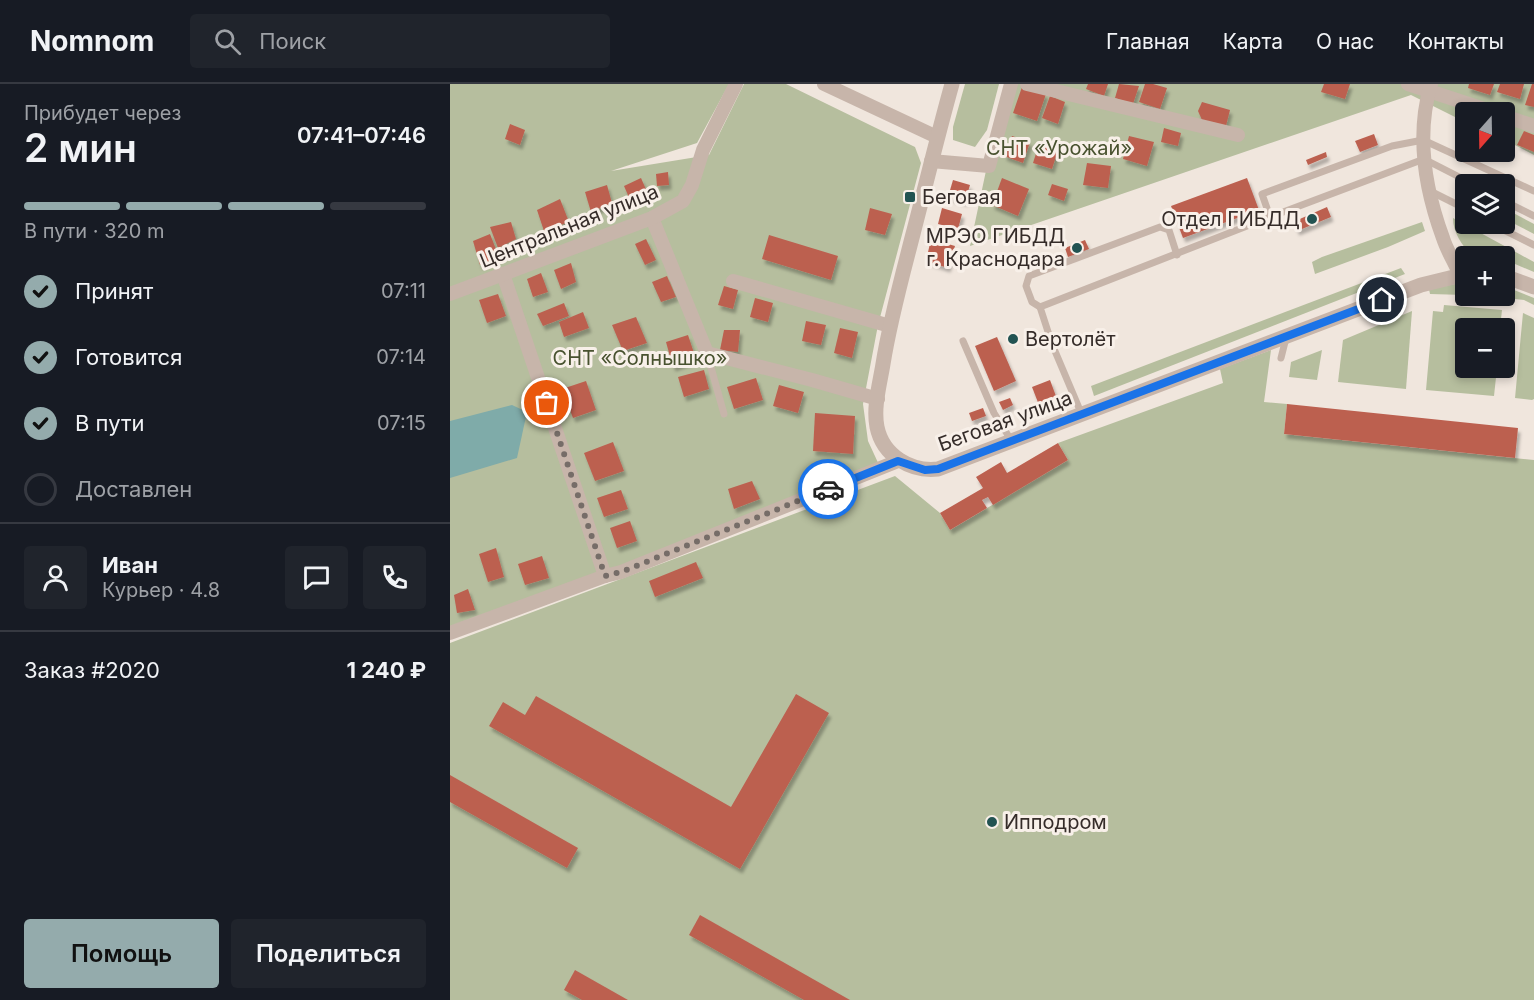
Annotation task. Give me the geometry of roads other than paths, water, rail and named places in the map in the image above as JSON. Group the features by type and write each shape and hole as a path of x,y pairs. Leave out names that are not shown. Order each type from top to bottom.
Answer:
{"street":[{"name":"Центральная улица","path":"450,294 651,218 683,201 692,185 704,150 736,84"},
{"path":"824,84 938,137"},
{"path":"450,633 621,572 898,461 885,444 877,427 878,399 890,326 952,84"},
{"path":"931,161 989,166 1011,84"},
{"path":"1027,84 1238,135"},
{"path":"1408,84 1461,102"},
{"path":"1429,92 1423,140 1428,190 1443,240 1455,262"},
{"path":"1515,120 1534,126"},
{"path":"651,218 707,353 878,399"},
{"path":"503,274 605,576"},
{"name":"Беговая улица","path":"898,461 925,470 938,469 1421,285 1455,277"},
{"path":"1515,280 1534,287"},
{"path":"733,281 890,326"}],"lane":[{"path":"1270,217 1262,194 1392,146 1423,140 1534,191"},
{"path":"1040,307 1424,159 1455,175"},
{"path":"1428,190 1455,204"},
{"path":"1515,206 1534,216"},
{"path":"1082,415 1052,344 1040,307 1032,302 1026,286 1029,276 1161,227 1169,230 1177,255"},
{"path":"1512,234 1534,245"},
{"path":"1281,358 1286,337"},
{"path":"963,341 994,413 1013,442"},
{"path":"707,353 724,414"}],"water":[{"path":"512,405 527,412 517,458 450,478 450,421"}],"place":[{"name":"Беговая","path":"910,197"},
{"name":"Отдел ГИБДД","path":"1312,219"},
{"name":"МРЭО ГИБДД г. Краснодара","path":"1077,248"},
{"name":"Вертолёт","path":"1013,339"},
{"name":"Ипподром","path":"992,822"}],"park label":[{"name":"СНТ «Урожай»","path":"1059,148"},
{"name":"СНТ «Солнышко»","path":"640,358"}]}
